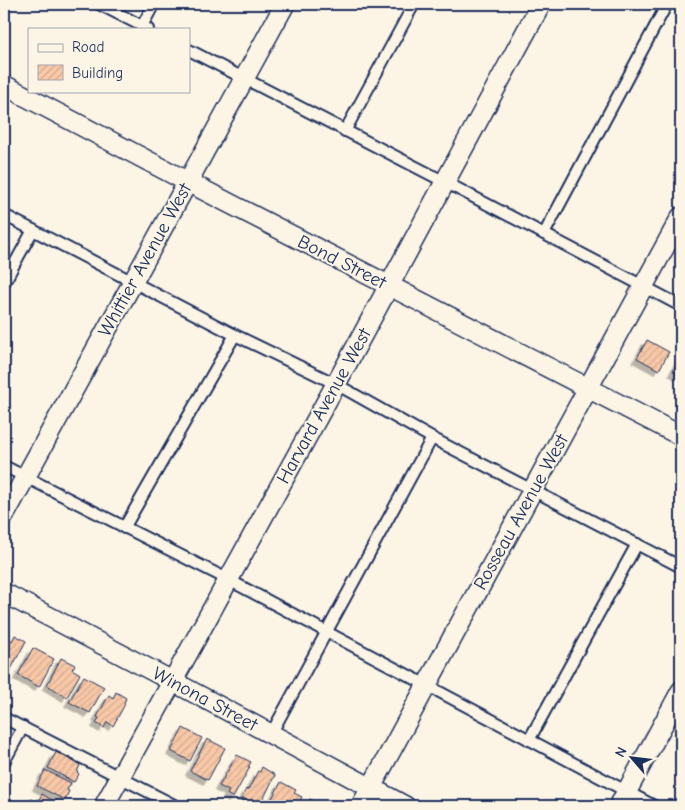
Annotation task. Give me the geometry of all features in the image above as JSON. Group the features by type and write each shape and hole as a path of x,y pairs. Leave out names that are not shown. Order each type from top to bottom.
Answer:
{"street":[{"name":"Whittier Avenue West","path":"4,516 24,476 133,282 285,4"},
{"name":"Harvard Avenue West","path":"104,806 336,384 541,4"},
{"name":"Bond Street","path":"4,85 388,286 681,436"},
{"name":"Rosseau Avenue West","path":"361,806 681,217"},
{"name":"Winona Street","path":"4,593 405,806"},
{"path":"623,799 681,691"}],"lane":[{"path":"99,4 145,27 154,4"},
{"path":"345,131 414,4"},
{"path":"544,234 668,4"},
{"path":"190,51 681,306"},
{"path":"4,215 235,335 336,384 432,438 534,489 681,567"},
{"path":"4,283 33,230"},
{"path":"124,528 235,335"},
{"path":"271,734 432,438"},
{"path":"4,466 229,580 529,740 623,799 654,806"},
{"path":"529,740 636,544"},
{"path":"4,718 176,806"},
{"path":"4,762 23,727"}],"building":[{"path":"647,340 669,352 659,370 637,358"},
{"path":"681,356 681,376 673,371"},
{"path":"15,635 26,641 10,671 4,668 4,640 5,638 12,641"},
{"path":"33,648 54,659 39,687 18,675"},
{"path":"61,658 75,665 72,669 80,674 67,697 47,685"},
{"path":"84,676 104,687 90,713 69,702"},
{"path":"116,692 126,698 125,704 113,726 107,722 104,728 96,723 99,718 97,717 109,695 113,698"},
{"path":"183,728 202,738 190,761 171,751"},
{"path":"207,739 225,748 208,780 190,771"},
{"path":"56,752 80,765 77,772 79,774 74,782 48,768"},
{"path":"237,755 251,762 233,798 227,794 229,791 219,786"},
{"path":"262,767 275,775 259,806 242,798 246,789 248,790"},
{"path":"45,770 71,783 65,800 37,786"},
{"path":"281,782 296,790 294,793 302,797 297,806 268,806"},
{"path":"42,794 55,802 53,806 27,806 31,799 37,803"},
{"path":"310,799 324,806 306,806"}]}
